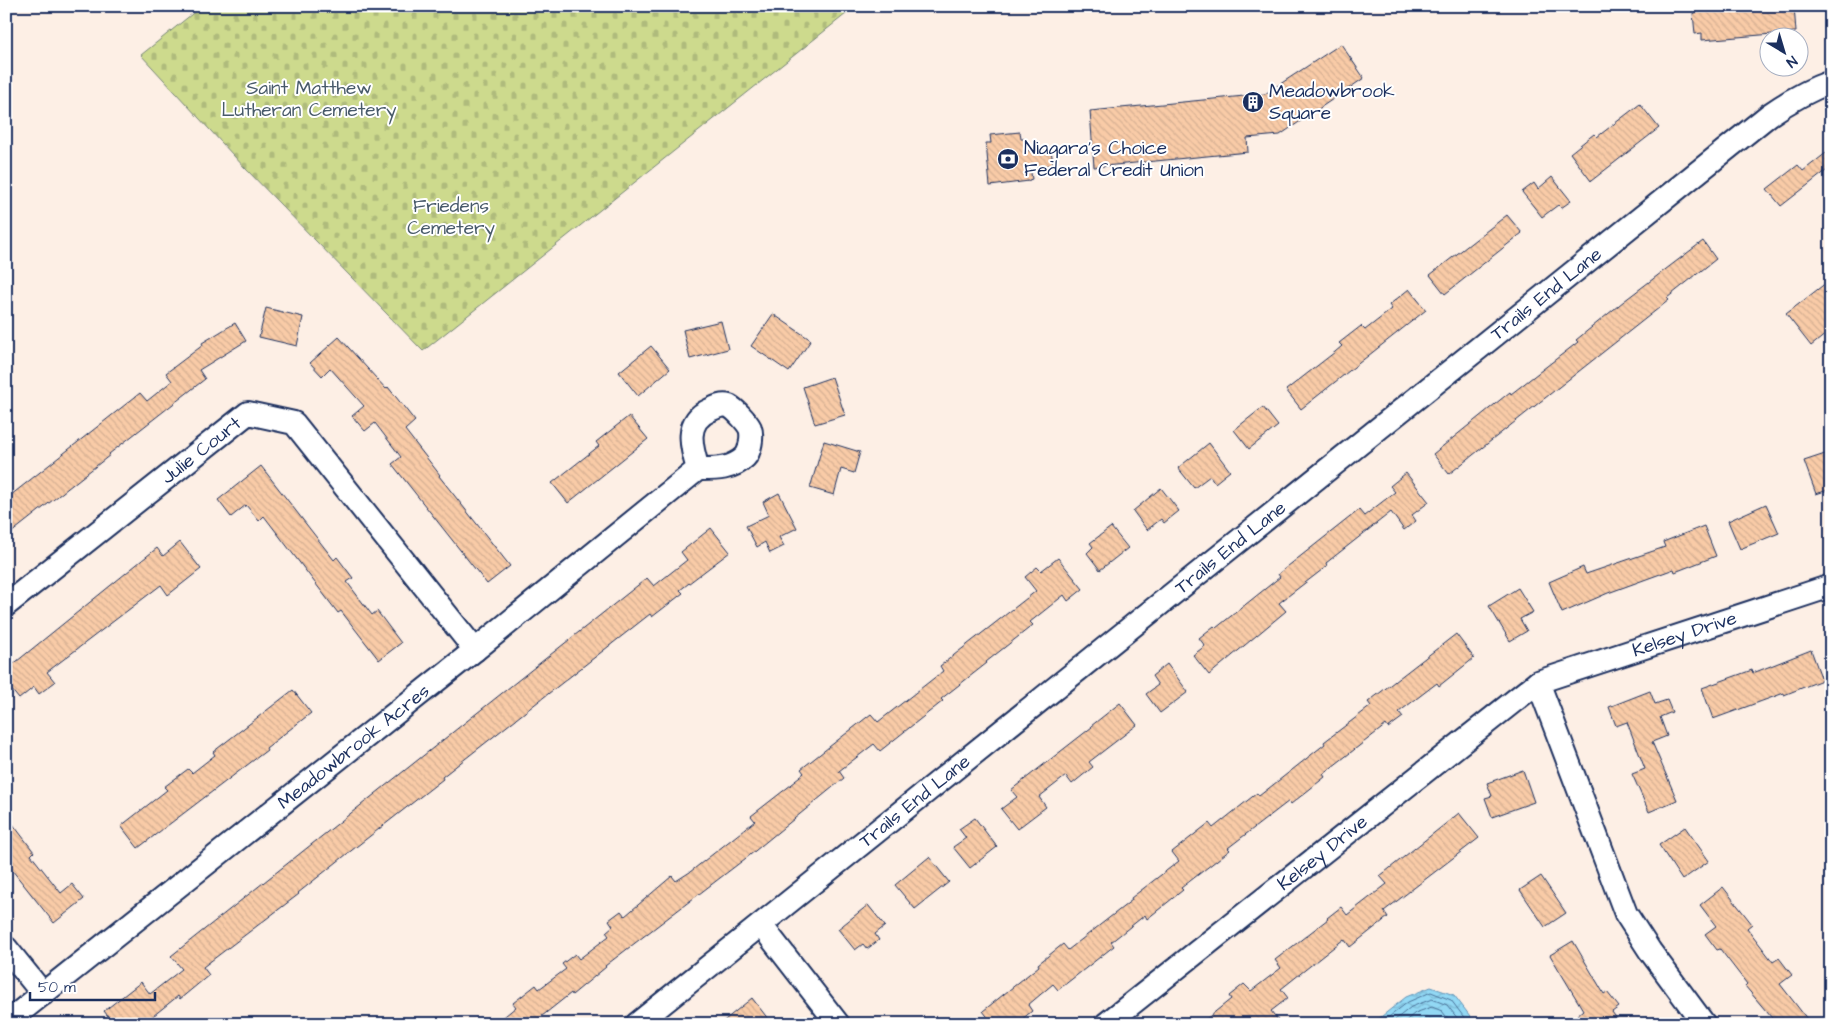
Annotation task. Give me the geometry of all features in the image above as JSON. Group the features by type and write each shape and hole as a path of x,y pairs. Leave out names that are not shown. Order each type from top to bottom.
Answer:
{"street":[{"name":"Trails End Lane","path":"637,1024 1769,115 1788,101 1809,90 1831,82"},
{"name":"Julie Court","path":"6,605 248,413 294,423 475,650"},
{"name":"Meadowbrook Acres","path":"6,1023 475,650 698,469"},
{"name":"Kelsey Drive","path":"1106,1024 1538,682 1831,586"},
{"path":"1538,682 1626,914 1650,951 1704,1024"},
{"path":"761,925 838,1024"},
{"path":"6,948 43,994"}],"green space":[{"name":"Friedens Cemetery","path":"202,6 856,6 423,351 245,168 141,55"}],"water":[{"path":"1431,987 1454,995 1476,1024 1372,1024 1406,997"}],"building":[{"path":"1700,6 1794,6 1796,28 1760,28 1760,35 1702,40 1702,33 1695,34 1693,13 1700,12"},
{"name":"Meadowbrook Square","path":"1341,44 1364,78 1280,135 1247,138 1248,152 1094,167 1090,111 1265,94"},
{"path":"1640,104 1659,128 1591,181 1570,153 1594,134 1597,137"},
{"name":"Niagara's Choice Federal Credit Union","path":"1020,132 1021,139 1025,139 1029,151 1051,149 1053,165 1030,167 1032,179 1029,181 990,186 986,143 991,143 990,135"},
{"path":"1831,149 1831,167 1781,206 1767,189 1798,165 1803,171"},
{"path":"1552,177 1571,201 1561,208 1558,205 1542,217 1522,192 1534,183 1538,189"},
{"path":"1507,215 1522,233 1445,294 1430,275"},
{"path":"1703,241 1716,259 1667,298 1669,300 1449,474 1433,454 1510,392 1511,394 1578,342 1576,340 1624,301"},
{"path":"1831,279 1831,330 1811,346 1786,314"},
{"path":"1409,289 1426,310 1301,409 1286,390 1335,352 1342,346 1339,343 1361,326 1365,330 1392,309 1389,305"},
{"path":"266,308 303,317 297,346 259,337"},
{"path":"773,314 811,340 789,372 751,346"},
{"path":"721,321 728,349 690,359 683,330"},
{"path":"235,323 246,341 199,370 205,379 6,537 6,499 140,393 147,401 172,381 166,373 203,345 202,343"},
{"path":"339,337 386,389 388,387 415,421 405,430 510,566 487,584 392,464 401,457 375,423 365,431 352,416 364,406 330,368 322,376 310,363"},
{"path":"651,346 670,369 638,396 619,372"},
{"path":"832,377 845,415 815,424 803,387"},
{"path":"1263,407 1278,426 1249,449 1234,430"},
{"path":"629,416 648,439 568,503 552,483 599,446 596,442"},
{"path":"824,441 860,452 854,473 841,469 834,495 810,488"},
{"path":"1209,443 1230,471 1215,483 1210,476 1194,488 1178,468"},
{"path":"1831,452 1831,489 1816,494 1804,461"},
{"path":"261,466 334,560 337,557 353,578 347,582 372,615 377,611 401,643 379,660 341,611 338,613 264,516 259,521 246,505 231,517 218,500"},
{"path":"1406,473 1429,502 1412,515 1416,521 1404,530 1391,512 1326,563 1327,566 1279,603 1286,611 1209,675 1193,655 1205,646 1199,638 1214,626 1216,628 1280,577 1278,574 1359,510 1364,516 1395,492 1390,486"},
{"path":"1161,488 1179,511 1164,523 1161,519 1147,530 1133,511"},
{"path":"779,493 797,528 779,537 784,546 770,553 765,542 757,547 746,526 769,515 763,502"},
{"path":"1766,504 1779,533 1740,549 1728,521"},
{"path":"1704,526 1716,556 1675,572 1674,569 1608,593 1562,613 1549,582 1583,567 1586,574 1665,547 1663,542"},
{"path":"1111,527 1128,548 1100,570 1087,553 1093,547 1090,543"},
{"path":"711,528 730,552 680,590 683,593 652,617 650,614 442,777 443,779 299,894 203,967 209,975 180,999 178,996 143,1024 114,1024 104,1011 141,982 150,994 182,969 171,956 647,578 654,586 687,560 681,552"},
{"path":"180,542 201,569 168,595 161,585 47,672 55,682 39,694 34,687 19,699 6,683 6,670 157,548 163,556"},
{"path":"1058,558 1083,589 1068,601 1064,595 1030,622 1033,625 880,751 874,744 839,771 844,778 750,855 605,966 572,995 571,993 532,1024 495,1024 516,1007 513,1003 536,985 539,989 566,969 562,964 575,954 579,959 609,936 606,932 613,926 609,920 621,911 625,916 672,876 676,881 690,872 755,821 751,816 796,781 804,773 801,769 871,714 878,722 943,671 940,666 1036,591 1025,577 1037,567 1041,571"},
{"path":"1518,588 1533,612 1520,619 1527,631 1510,641 1489,606"},
{"path":"1456,634 1474,658 1439,686 1437,683 1399,712 1403,717 1388,728 1386,725 1323,774 1325,777 1291,804 1289,801 1228,848 1230,850 1181,888 1183,890 1147,919 1145,915 1111,942 1114,946 1058,990 1053,984 1028,1005 1032,1011 1016,1024 993,1024 983,1011 1039,966 1038,964 1063,944 1068,950 1132,900 1131,898 1179,861 1172,852 1209,823 1213,828 1257,793 1259,796 1371,706 1368,702"},
{"path":"1811,650 1822,680 1713,719 1702,688 1752,670 1753,673"},
{"path":"1167,664 1188,692 1160,713 1146,694 1158,685 1152,676"},
{"path":"293,690 311,713 266,748 267,750 138,848 121,826 167,790 164,787 188,769 192,773 215,755 213,752"},
{"path":"1650,691 1655,704 1667,700 1672,712 1660,717 1667,736 1652,742 1677,800 1649,812 1632,774 1645,769 1627,722 1616,726 1609,707"},
{"path":"1120,703 1137,725 1089,762 1093,767 1072,784 1066,776 1039,797 1046,807 1017,829 1001,809 1017,797 1011,790"},
{"path":"1523,770 1534,802 1492,817 1485,798 1492,796 1487,783"},
{"path":"1459,813 1479,838 1384,911 1388,917 1350,947 1344,939 1281,989 1288,998 1271,1011 1281,1024 1200,1024 1231,999 1229,996 1244,984 1251,991 1281,968 1275,960 1341,907 1347,915 1387,884 1380,876"},
{"path":"6,815 34,852 31,855 61,893 72,884 84,899 54,923 12,870 6,874"},
{"path":"975,818 997,847 970,868 953,847 966,838 959,829"},
{"path":"1685,827 1709,861 1682,880 1659,845"},
{"path":"929,857 949,882 915,909 895,885"},
{"path":"1541,876 1566,913 1545,927 1520,890"},
{"path":"1723,887 1752,924 1747,928 1773,962 1779,958 1792,975 1780,984 1811,1024 1777,1024 1745,986 1747,984 1720,949 1717,950 1705,934 1716,926 1700,905"},
{"path":"868,905 885,926 875,934 879,940 867,949 863,944 855,950 838,929"},
{"path":"1573,941 1604,994 1607,992 1619,1007 1612,1012 1621,1024 1583,1024 1577,1015 1583,1010 1550,955"},
{"path":"752,998 772,1024 720,1024"}],"place":[{"name":"Meadowbrook Square","path":"1253,102"},
{"name":"Niagara's Choice Federal Credit Union","path":"1008,159"}],"park label":[{"name":"Saint Matthew Lutheran Cemetery","path":"309,99"}]}
